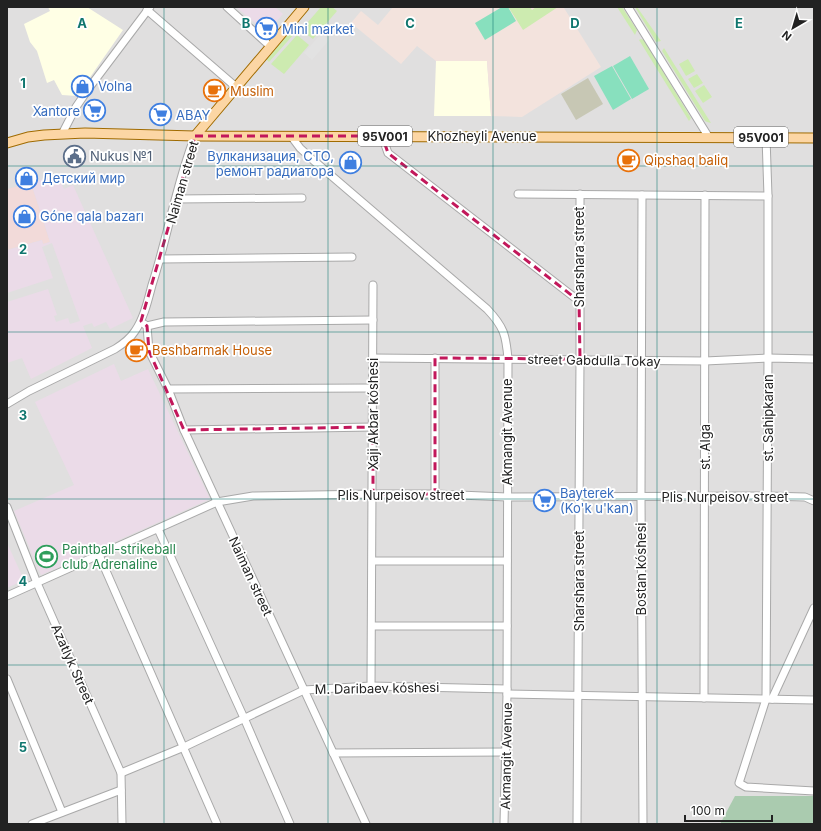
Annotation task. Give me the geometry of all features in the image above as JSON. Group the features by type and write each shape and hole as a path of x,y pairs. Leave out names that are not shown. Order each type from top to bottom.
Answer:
{"main road":[{"name":"Naiman street","path":"195,136 304,7"},
{"name":"Khozheyli Avenue","path":"7,143 28,137 62,134 123,133 195,136 708,136 814,138"}],"street":[{"path":"227,7 271,47"},
{"path":"628,7 708,136"},
{"path":"62,134 76,107 89,88 148,9 236,87"},
{"name":"Naiman street","path":"195,136 176,199 144,324 149,351 168,389 184,430 366,824"},
{"name":"Akmangit Avenue","path":"291,136 300,148 313,160 487,309 498,321 506,338 508,359 507,691 504,824"},
{"path":"382,136 388,153 579,301"},
{"name":"st. Sahipkaran","path":"766,137 768,196 767,496 769,699"},
{"path":"518,194 768,196"},
{"name":"Sharshara street","path":"577,824 580,194"},
{"name":"Bostan kóshesi","path":"642,195 641,497 643,824"},
{"name":"st. Alga","path":"704,195 704,698"},
{"path":"176,199 302,198"},
{"path":"160,259 352,257"},
{"name":"Xaji Akbar kóshesi","path":"371,686 373,285"},
{"path":"7,404 29,391 115,349 127,341 135,331 144,324 164,322 373,320"},
{"name":"street Gabdulla Tokay","path":"373,358 705,361 768,358 814,359"},
{"path":"435,494 436,358"},
{"path":"168,389 373,388"},
{"path":"184,430 373,427"},
{"name":"Plis Nurpeisov street","path":"7,596 217,502 254,496 435,494 507,498 579,496 767,496 805,497 814,502"},
{"name":"Azatlyk Street","path":"7,507 37,583 122,773 122,824"},
{"path":"158,529 244,718 290,824"},
{"path":"99,555 217,824"},
{"path":"372,561 507,561"},
{"path":"814,608 811,623 769,699 739,783 746,787 814,791"},
{"path":"372,626 507,626"},
{"path":"7,679 62,812"},
{"name":"M. Daribaev kóshesi","path":"122,773 304,690 371,686 578,695 814,700"},
{"path":"333,753 506,752"},
{"path":"32,824 122,790"}],"highlighted area":[{"path":"195,136 382,136 388,153 579,301 580,359 435,358 435,494 373,494 373,427 184,430 149,351 147,326 141,321"}],"shaded area":[{"path":"7,7 814,7 814,824 7,824"},
{"path":"48,7 87,7 123,30 77,96 62,95 54,80 47,83 37,51 30,42 24,24 50,11"},
{"path":"236,7 275,7 283,14 265,34 260,30 261,28"},
{"path":"393,7 566,7 564,8 601,67 522,117 491,116 487,61 436,61 417,46 401,64 351,23 361,11 378,25"},
{"path":"321,34 329,40 312,60 304,53"},
{"path":"436,61 487,61 491,116 434,116"},
{"path":"588,78 603,104 576,120 561,94"},
{"path":"57,175 64,189 73,185 133,318 110,329 106,322 94,327 92,323 83,326 92,348 31,379 22,358 7,363 7,302 48,289 57,315 54,316 56,322 68,318 70,324 80,321 52,243 42,247 53,278 7,293 7,250 42,240 43,244 50,242 31,183"},
{"name":"Góne qala bazarı","path":"31,183 50,242 43,244 42,240 7,250 7,189"},
{"path":"114,364 121,381 148,369 210,499 41,575 14,511 74,485 35,402"},
{"path":"7,543 24,580 7,588"},
{"path":"735,796 814,796 814,824 720,824"}],"green space":[{"path":"321,7 332,7 337,11 313,39 301,30"},
{"path":"502,7 508,7 516,21 485,40 475,23"},
{"path":"530,7 532,10 536,7 558,7 523,30 509,8"},
{"path":"617,7 622,7 637,30 635,35"},
{"path":"635,7 637,7 661,41 656,42"},
{"path":"290,31 295,33 269,62 266,59"},
{"path":"297,35 309,45 284,74 271,64"},
{"path":"639,40 644,40 691,118 689,121"},
{"path":"664,48 711,123 705,121 662,51"},
{"path":"630,56 649,89 632,99 613,66"},
{"path":"688,59 695,71 686,76 679,64"},
{"path":"612,66 631,99 613,110 594,76"},
{"path":"697,74 703,83 694,88 688,79"},
{"path":"704,85 712,97 703,103 695,91"}],"place":[{"name":"Mini market","path":"267,29"},
{"name":"Volna","path":"83,86"},
{"name":"Muslim","path":"215,91"},
{"name":"Xantore","path":"95,111"},
{"name":"ABAY","path":"160,115"},
{"name":"Nukus №1","path":"74,156"},
{"name":"Qipshaq baliq","path":"628,160"},
{"name":"Вулканизация, СТО, ремонт радиатора","path":"350,163"},
{"name":"Детский мир","path":"27,178"},
{"name":"Góne qala bazarı","path":"25,216"},
{"name":"Beshbarmak House","path":"136,350"},
{"name":"Bayterek (Ko'k u'kan)","path":"544,500"},
{"name":"Paintball-strikeball club Adrenaline","path":"46,556"}]}
